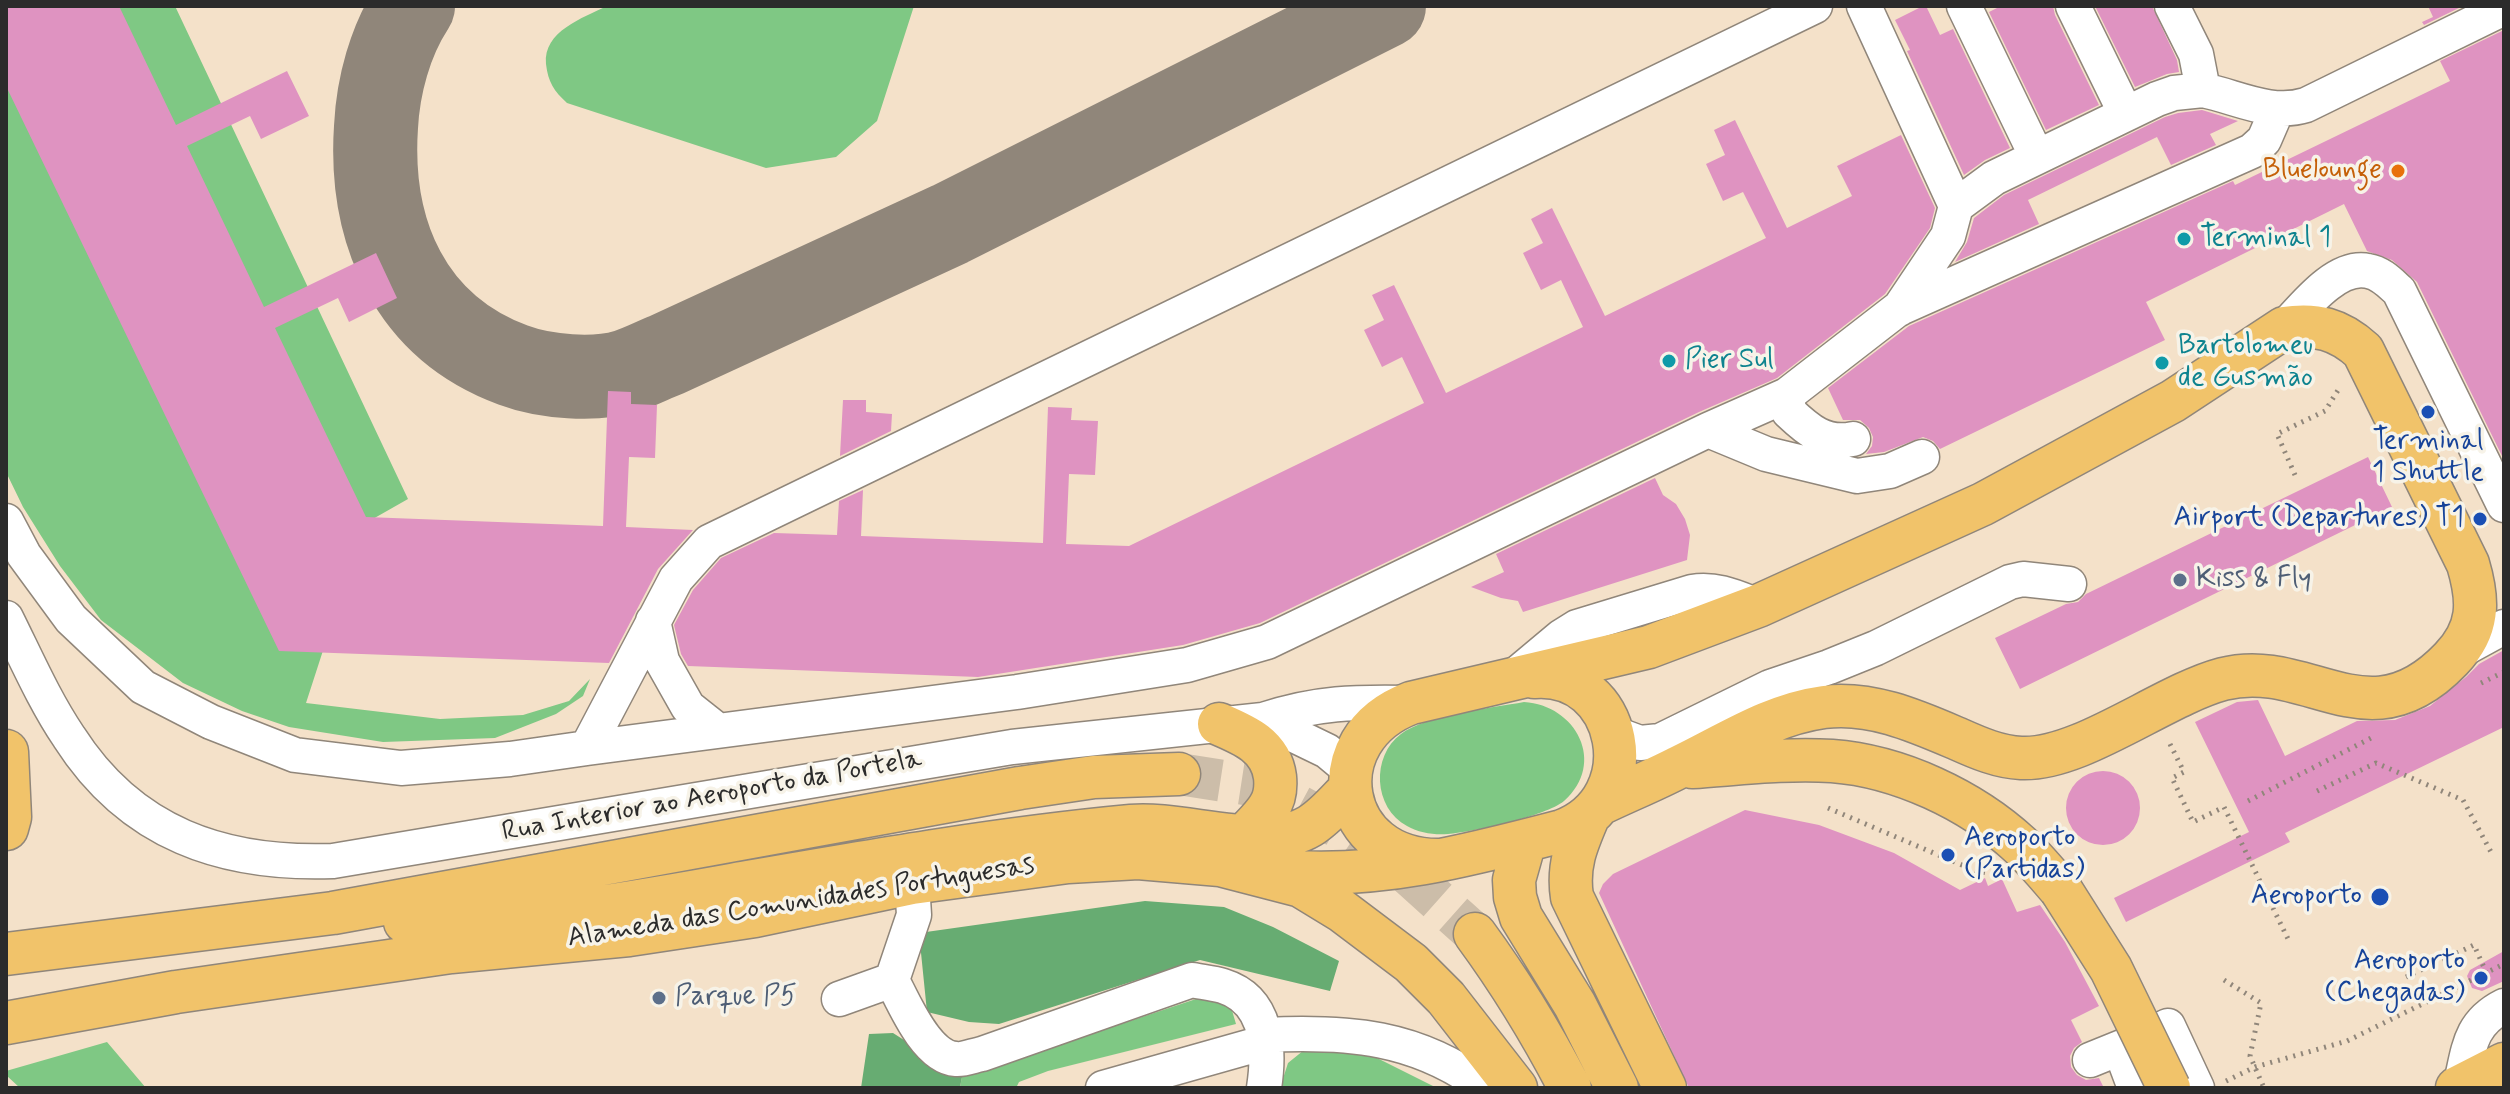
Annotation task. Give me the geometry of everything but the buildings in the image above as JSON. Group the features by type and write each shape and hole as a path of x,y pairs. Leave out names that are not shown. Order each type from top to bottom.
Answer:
{"highway":[{"path":"6,752 9,817 6,828"}],"main road":[{"path":"333,913 424,922 521,916 610,906 930,850 1135,825 1176,827 1232,850 1317,874 1370,871 1439,860 1573,827 1596,809 1762,726 1796,713 1825,707 1880,711 1915,721 1989,753 2023,759 2053,754 2084,742 2199,687 2226,678 2268,677 2373,700 2418,686 2440,671 2458,652 2469,633 2477,592 2468,564 2363,351 2338,332 2305,325 2284,328"},
{"name":"Rua Interior ao Aeroporto da Portela","path":"1411,703 1649,647 1758,606 1983,504 2173,401 2284,328"},
{"name":"Rua Interior ao Aeroporto da Portela","path":"1517,680 1552,676 1569,682 1596,703 1613,733"},
{"path":"1411,703 1391,711 1367,732 1358,746 1351,780 1359,818 1376,840 1387,849 1419,861 1439,860"},
{"path":"1219,724 1251,738 1266,752 1274,769 1276,788 1270,805 1232,850"},
{"path":"1613,733 1616,768 1572,853 1569,879 1572,897 1631,995 1665,1088"},
{"path":"1678,768 1834,761 1884,771 1922,784 1972,810 2019,844 2061,890 2111,969 2169,1088"},
{"path":"6,954 333,913 1020,788 1094,777 1179,774"},
{"path":"1232,850 1266,836 1292,833 1310,826 1351,780"},
{"path":"1525,841 1514,880 1521,917 1575,1005 1617,1088"},
{"name":"Alameda das Comunidades Portuguesas","path":"6,1023 176,992 451,952 629,935 755,916 912,883 1068,862 1232,850 1301,886 1377,935 1411,963 1446,998 1516,1088"},
{"path":"1475,934 1537,1026 1570,1088"},
{"path":"2459,1088 2504,1064"}],"street":[{"path":"587,748 676,579 709,542 1815,6"},
{"path":"1864,6 1956,206"},
{"path":"1964,6 2037,157"},
{"path":"2073,6 2126,114"},
{"path":"2172,6 2196,54 2203,90"},
{"path":"1898,309 1948,236 1956,206 1994,178 2174,93 2203,90 2277,110 2306,105 2504,8"},
{"path":"6,521 24,555 71,619 143,687 211,722 295,755 401,768 510,759 1003,694 1187,665 1267,642 1787,395 1898,309 2252,151 2264,140 2277,110"},
{"path":"2284,328 2326,284 2354,270 2383,277 2399,291 2504,505"},
{"path":"1787,395 1789,412 1804,426 1828,441 1853,439"},
{"path":"1708,430 1766,454 1857,476 1890,471 1922,457"},
{"path":"1613,733 1640,743 1660,741 1770,687 1876,648 2010,582 2023,579 2069,584"},
{"name":"Rua Interior ao Aeroporto da Portela","path":"6,618 43,694 70,740 101,778 137,810 168,831 209,848 251,858 292,862 333,861 1012,747 1263,720 1298,708 1353,702 1411,703"},
{"path":"653,621 662,661 688,707 717,730"},
{"path":"2458,652 2504,627"},
{"path":"1263,720 1327,751 1351,780"},
{"path":"912,883 914,915 892,980 918,1029 933,1047 955,1059 982,1054 1192,980 1226,987 1250,1003 1262,1021 1265,1039 1267,1067 1264,1088"},
{"path":"839,999 892,980"},
{"path":"2459,1088 2479,1022 2504,1006"},
{"path":"2090,1060 2168,1026 2211,1085"},
{"path":"1103,1088 1265,1039 1321,1033 1396,1042 1436,1058 1486,1088"},
{"path":"2127,1045 2126,1064 2135,1088"}],"path":[{"path":"2170,744 2184,772 2172,778 2193,822 2224,807 2289,941"},
{"path":"2317,791 2376,763 2463,800 2491,852"},
{"path":"1828,808 1976,871 2005,876"},
{"path":"2406,977 2474,945 2486,972"},
{"path":"2211,1085 2255,1067 2347,1041 2504,964"},
{"path":"2224,980 2261,1003 2250,1056 2264,1088"}],"green space":[{"path":"6,6 175,6 408,499 364,524 306,703 440,719 523,715 569,701 590,679 583,696 556,714 495,738 383,742 289,727 242,711 183,683 101,620 60,566 23,507 6,472"},
{"path":"607,6 914,6 877,121 836,157 766,168 562,99 548,76 547,53 551,43 566,27"},
{"path":"1524,702 1558,713 1580,738 1584,754 1583,770 1577,786 1564,801 1526,818 1448,834 1416,830 1396,818 1382,795 1380,782 1384,755 1401,734 1442,717"},
{"path":"1145,901 1224,907 1273,927 1339,961 1330,991 1200,960 999,1024 969,1022 927,1012 919,933"},
{"path":"1208,995 1231,1007 1236,1024 1048,1071 1019,1082 1016,1088 900,1088 960,1087 962,1077"},
{"path":"893,1033 962,1077 960,1087 861,1088 869,1034"},
{"path":"107,1042 146,1088 20,1088 6,1075 6,1071"},
{"path":"1309,1046 1373,1056 1437,1088 1280,1088 1288,1063"}],"taxiway":[{"path":"413,6 387,64 376,127 380,203 389,238 403,271 423,301 447,327 477,348 526,369 585,377 627,371 666,355 950,224 1384,6"}],"tunnel":[{"path":"1179,774 1257,786 1353,835 1398,865 1475,934"}],"place":[{"name":"Bluelounge","path":"2398,171"},
{"name":"Terminal 1","path":"2184,239"},
{"name":"Pier Sul","path":"1669,361"},
{"name":"Bartolomeu de Gusmão","path":"2162,363"},
{"name":"Terminal 1 Shuttle","path":"2428,412"},
{"name":"Airport (Departures) T1","path":"2480,519"},
{"name":"Kiss & Fly","path":"2180,580"},
{"name":"Aeroporto (Partidas)","path":"1948,855"},
{"name":"Aeroporto","path":"2380,897"},
{"name":"Aeroporto (Chegadas)","path":"2481,978"},
{"name":"Parque P5","path":"659,998"}]}
